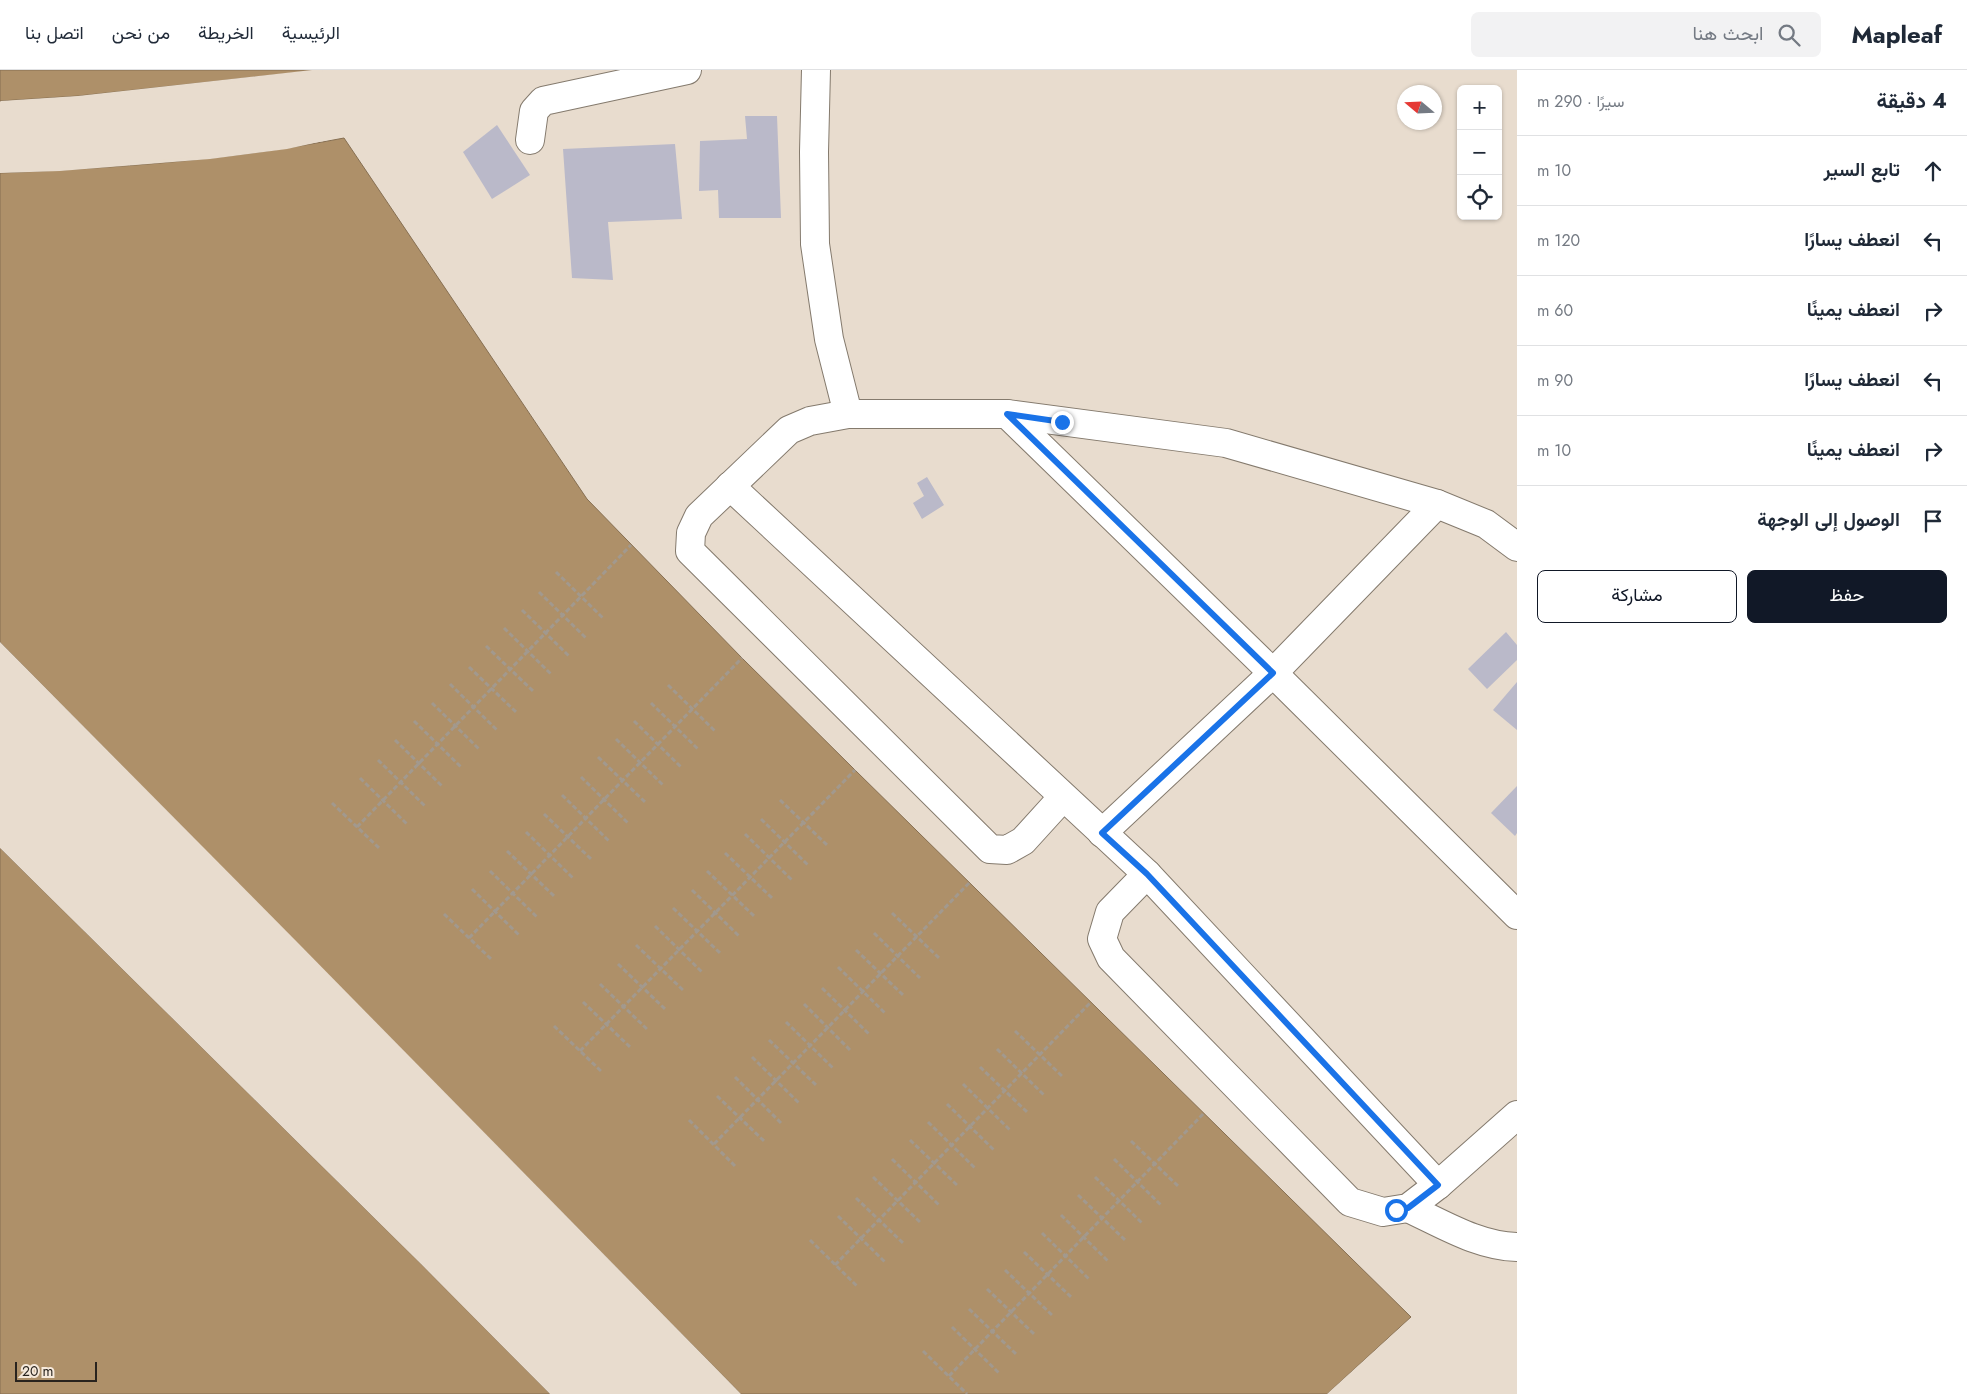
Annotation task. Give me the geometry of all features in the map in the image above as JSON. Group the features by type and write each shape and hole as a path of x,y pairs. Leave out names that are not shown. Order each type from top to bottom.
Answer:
{"lane":[{"path":"530,140 534,111 543,101 687,70"},
{"path":"816,70 814,152 816,244 829,339 848,414"},
{"path":"1064,798 1023,841 1007,850 990,849 690,551 691,533 699,516 790,430 810,421 848,414 1007,414 1226,444 1437,504 1486,524 1517,547"},
{"path":"1007,414 1273,673 1517,915"},
{"path":"730,486 1147,874 1438,1185"},
{"path":"1102,833 1273,673 1437,504"},
{"path":"1147,874 1110,912 1102,939 1111,958 1350,1202 1383,1212 1408,1208 1438,1185 1517,1115"},
{"path":"1408,1208 1467,1235 1498,1246 1517,1247"}],"path":[{"path":"357,827 631,545"},
{"path":"556,572 603,618"},
{"path":"539,592 586,638"},
{"path":"522,610 569,656"},
{"path":"504,628 551,674"},
{"path":"486,646 533,691"},
{"path":"469,938 742,658"},
{"path":"469,666 516,712"},
{"path":"450,684 497,730"},
{"path":"668,685 715,731"},
{"path":"432,703 479,749"},
{"path":"651,703 698,749"},
{"path":"634,721 681,767"},
{"path":"414,722 460,767"},
{"path":"616,739 663,785"},
{"path":"395,740 442,786"},
{"path":"598,757 645,802"},
{"path":"378,760 425,806"},
{"path":"580,1051 855,770"},
{"path":"581,777 628,823"},
{"path":"360,778 407,824"},
{"path":"562,795 609,841"},
{"path":"780,800 827,846"},
{"path":"332,803 379,848"},
{"path":"544,814 591,859"},
{"path":"760,819 808,865"},
{"path":"526,832 572,878"},
{"path":"745,834 792,880"},
{"path":"507,851 554,896"},
{"path":"725,853 772,898"},
{"path":"490,871 537,917"},
{"path":"707,871 754,916"},
{"path":"714,1144 970,882"},
{"path":"472,889 519,935"},
{"path":"692,890 739,936"},
{"path":"673,908 720,953"},
{"path":"892,913 939,958"},
{"path":"444,914 491,959"},
{"path":"655,926 702,972"},
{"path":"874,932 920,978"},
{"path":"636,945 684,990"},
{"path":"856,950 903,995"},
{"path":"618,964 665,1009"},
{"path":"838,967 885,1013"},
{"path":"600,984 648,1030"},
{"path":"822,988 869,1034"},
{"path":"583,1002 630,1047"},
{"path":"835,1265 1091,1002"},
{"path":"804,1004 850,1050"},
{"path":"786,1022 833,1068"},
{"path":"554,1026 602,1072"},
{"path":"1015,1032 1063,1077"},
{"path":"769,1040 816,1085"},
{"path":"997,1049 1044,1095"},
{"path":"752,1057 799,1103"},
{"path":"980,1067 1027,1112"},
{"path":"735,1077 781,1123"},
{"path":"963,1084 1010,1130"},
{"path":"717,1096 764,1141"},
{"path":"947,1104 994,1150"},
{"path":"949,1376 1204,1113"},
{"path":"689,1120 736,1166"},
{"path":"928,1122 975,1168"},
{"path":"910,1140 958,1186"},
{"path":"1131,1141 1178,1186"},
{"path":"892,1159 939,1205"},
{"path":"1114,1159 1161,1205"},
{"path":"1096,1177 1142,1223"},
{"path":"873,1178 921,1223"},
{"path":"1078,1195 1125,1240"},
{"path":"856,1198 903,1243"},
{"path":"838,1216 885,1262"},
{"path":"1061,1216 1108,1261"},
{"path":"1042,1233 1088,1278"},
{"path":"810,1240 857,1286"},
{"path":"1024,1252 1071,1297"},
{"path":"1005,1270 1052,1316"},
{"path":"987,1289 1034,1334"},
{"path":"969,1309 1016,1354"},
{"path":"952,1327 999,1373"},
{"path":"923,1351 968,1394"}],"shaded area":[{"path":"0,70 321,70 78,96 0,101"},
{"path":"344,138 587,499 742,658 1411,1317 1327,1394 741,1394 0,642 0,173 173,162 259,152"},
{"path":"0,848 421,1264 550,1394 0,1394"}],"pier":[{"path":"324,70 321,72 79,98 0,103 1,101 78,96"},
{"path":"346,136 287,149 210,159 60,171 0,173 0,171 210,156 286,146"},
{"path":"0,642 741,1394 738,1394 0,646"},
{"path":"0,845 423,1262 552,1394 0,848"},
{"path":"1414,1315 1331,1394 1327,1394"}],"building":[{"path":"745,116 777,116 781,218 719,218 718,190 699,191 700,141 747,139"},
{"path":"497,125 530,175 492,199 463,152"},
{"path":"675,144 682,219 608,222 613,280 572,278 563,149"},
{"path":"927,477 944,505 922,519 913,503 924,496 917,483"},
{"path":"1506,632 1517,645 1517,660 1487,689 1468,669"},
{"path":"1517,682 1517,730 1493,710"},
{"path":"1517,786 1517,833 1515,836 1491,813"}],"route":[{"path":"1062,422 1007,414 1273,673 1102,833 1147,874 1438,1185 1408,1208 1396,1210"}]}
